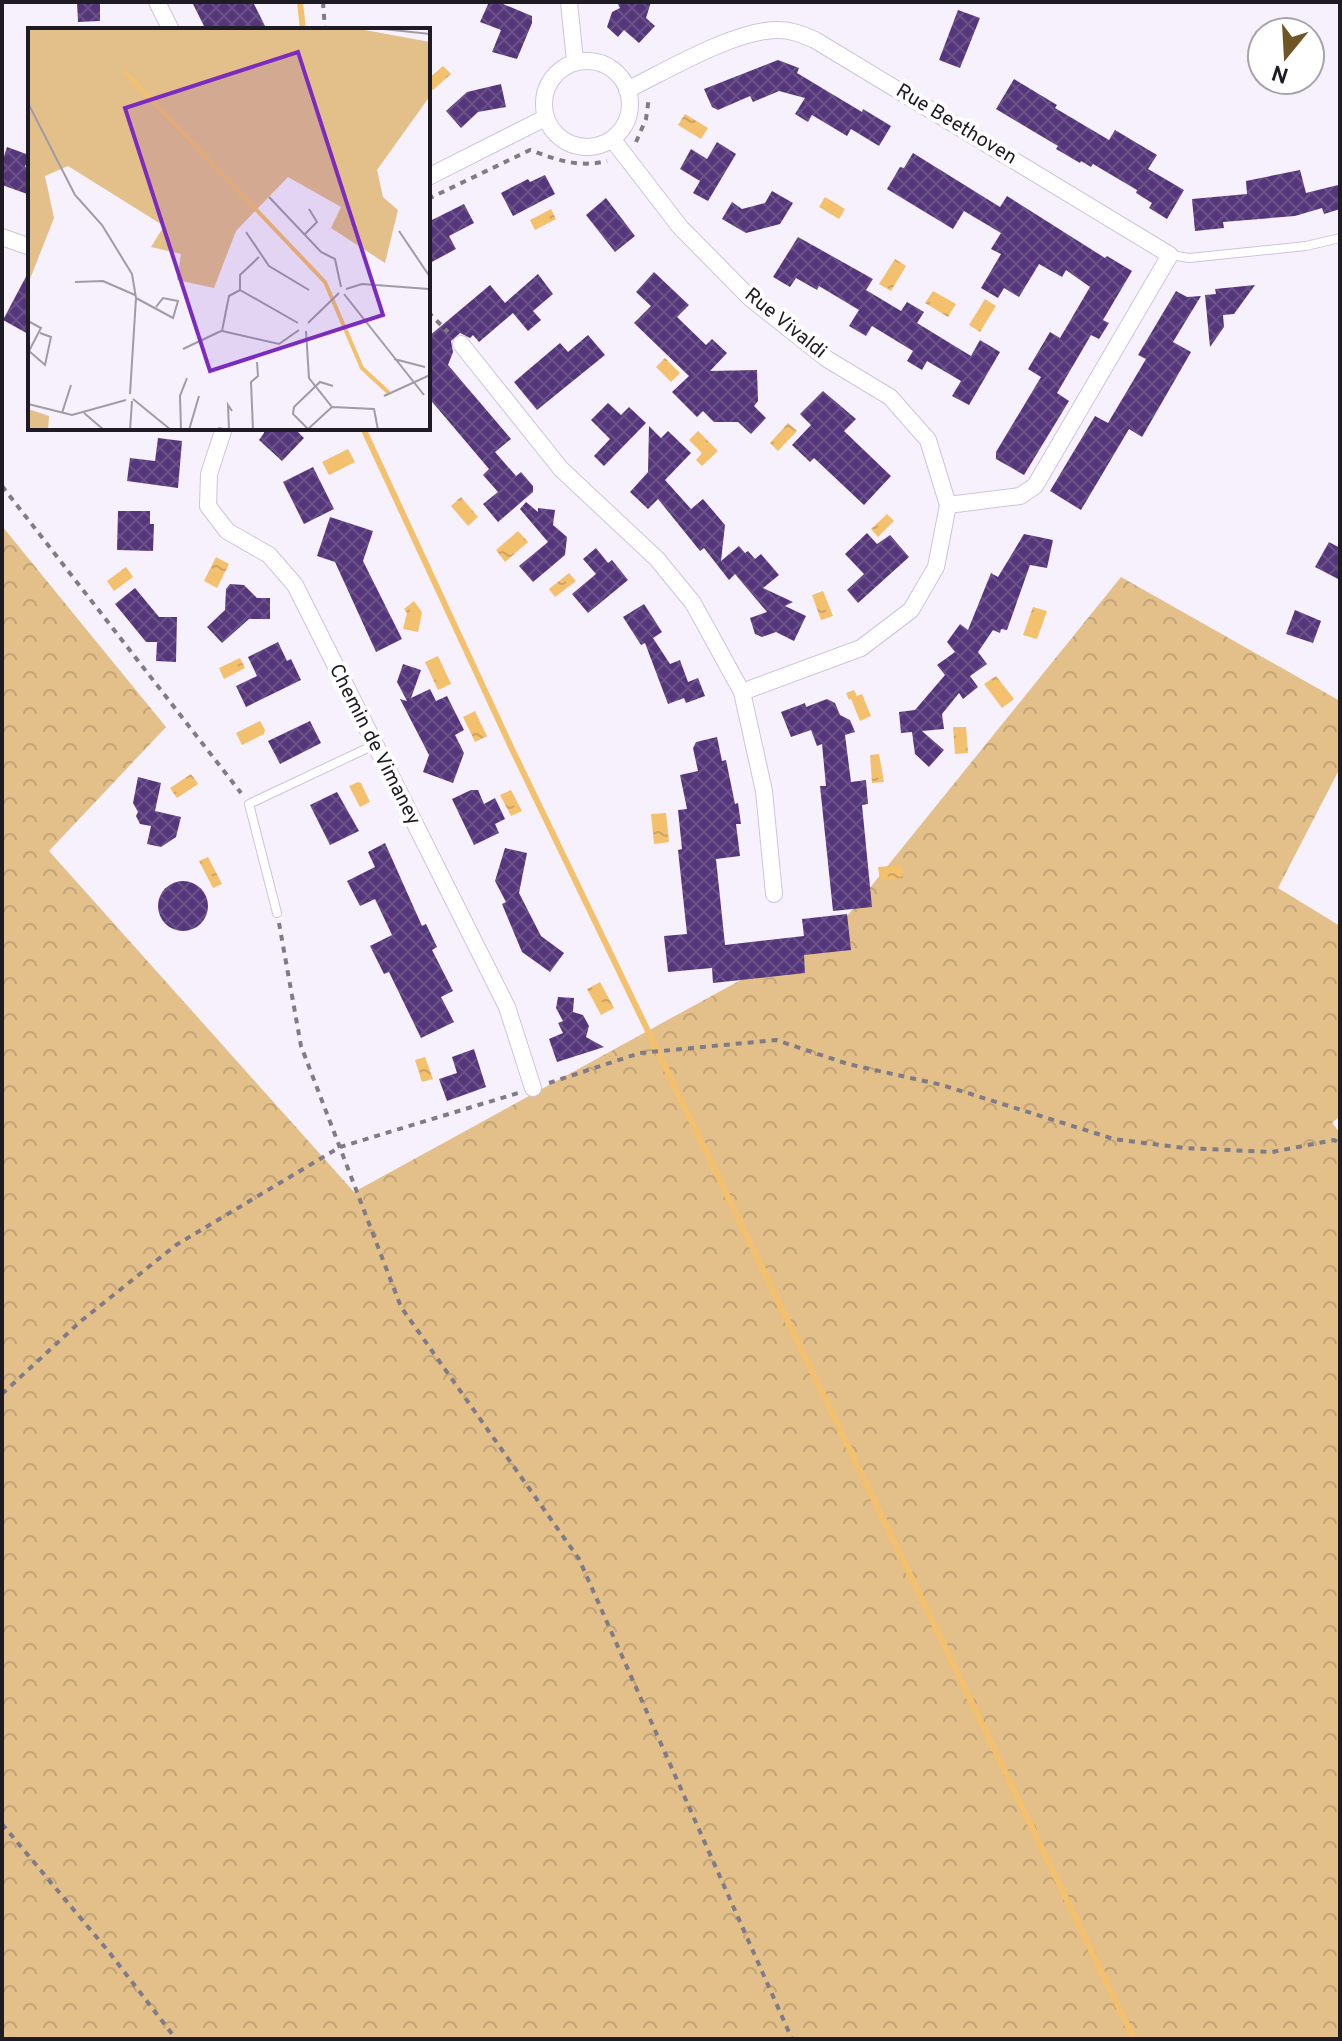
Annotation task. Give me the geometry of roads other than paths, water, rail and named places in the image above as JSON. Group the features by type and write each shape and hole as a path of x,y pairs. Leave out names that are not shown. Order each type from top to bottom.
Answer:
{"street":[{"path":"157,2 170,28"},
{"path":"569,2 575,61"},
{"name":"Rue Beethoven","path":"627,90 753,33 777,30 797,32 1170,255"},
{"path":"575,61 590,61 614,70 627,90 630,103 625,127 613,140 591,148 576,147 563,141 552,131 545,118 543,104 546,90 553,77 575,61"},
{"path":"430,176 545,118"},
{"name":"Rue Vivaldi","path":"613,140 680,227 750,298 827,359 890,397 928,440 948,505 936,567 911,610 861,648 742,692"},
{"path":"2,237 28,246"},
{"path":"948,505 1020,496 1035,486 1170,255"},
{"path":"461,344 561,469 657,559 693,603 742,692 764,791 774,894"},
{"name":"Chemin de Vimaney","path":"223,430 209,474 208,506 227,531 269,555 295,585 507,1007 533,1088"}],"lane":[{"path":"1170,255 1189,258 1306,246 1340,238"},
{"path":"277,913 249,804 374,745"}],"water":[{"path":"443,66 451,74 433,90 430,77"},
{"path":"685,114 708,128 701,139 678,125"},
{"path":"825,197 845,209 839,219 819,207"},
{"path":"551,209 556,219 535,230 530,220"},
{"path":"895,259 906,266 891,291 879,284"},
{"path":"933,291 956,304 948,317 925,303"},
{"path":"985,299 996,306 980,332 969,325"},
{"path":"665,358 680,373 671,382 656,367"},
{"path":"788,423 797,431 778,451 770,443"},
{"path":"698,431 718,451 702,466 696,460 702,453 689,440"},
{"path":"348,449 355,462 329,475 322,462"},
{"path":"461,497 478,517 468,526 451,506"},
{"path":"887,514 894,521 878,537 871,529"},
{"path":"518,531 528,542 505,562 496,550"},
{"path":"216,557 229,564 217,588 204,581"},
{"path":"126,567 133,577 114,591 107,581"},
{"path":"569,573 576,581 555,597 549,589"},
{"path":"823,591 833,616 821,620 812,595"},
{"path":"414,601 422,612 418,632 403,629 407,613 404,609"},
{"path":"1033,607 1047,611 1037,639 1023,635"},
{"path":"438,656 451,684 438,690 425,662"},
{"path":"240,658 245,668 224,679 219,668"},
{"path":"996,676 1014,699 1002,708 984,684"},
{"path":"854,690 857,696 862,694 871,716 860,721 846,693"},
{"path":"475,711 487,736 475,742 463,717"},
{"path":"260,721 264,734 242,745 236,733"},
{"path":"953,727 966,727 968,753 955,754"},
{"path":"879,754 884,782 872,783 870,755"},
{"path":"191,774 198,784 177,798 170,788"},
{"path":"358,782 370,802 360,807 349,786"},
{"path":"511,790 522,811 511,816 500,795"},
{"path":"666,813 669,842 654,844 651,814"},
{"path":"208,857 222,884 213,888 199,861"},
{"path":"902,865 903,878 880,880 878,867"},
{"path":"600,982 614,1008 601,1015 587,989"},
{"path":"425,1057 433,1079 422,1082 415,1060"}],"waterway":[{"path":"300,2 303,28"},
{"path":"364,430 511,747 1134,2039"}]}
